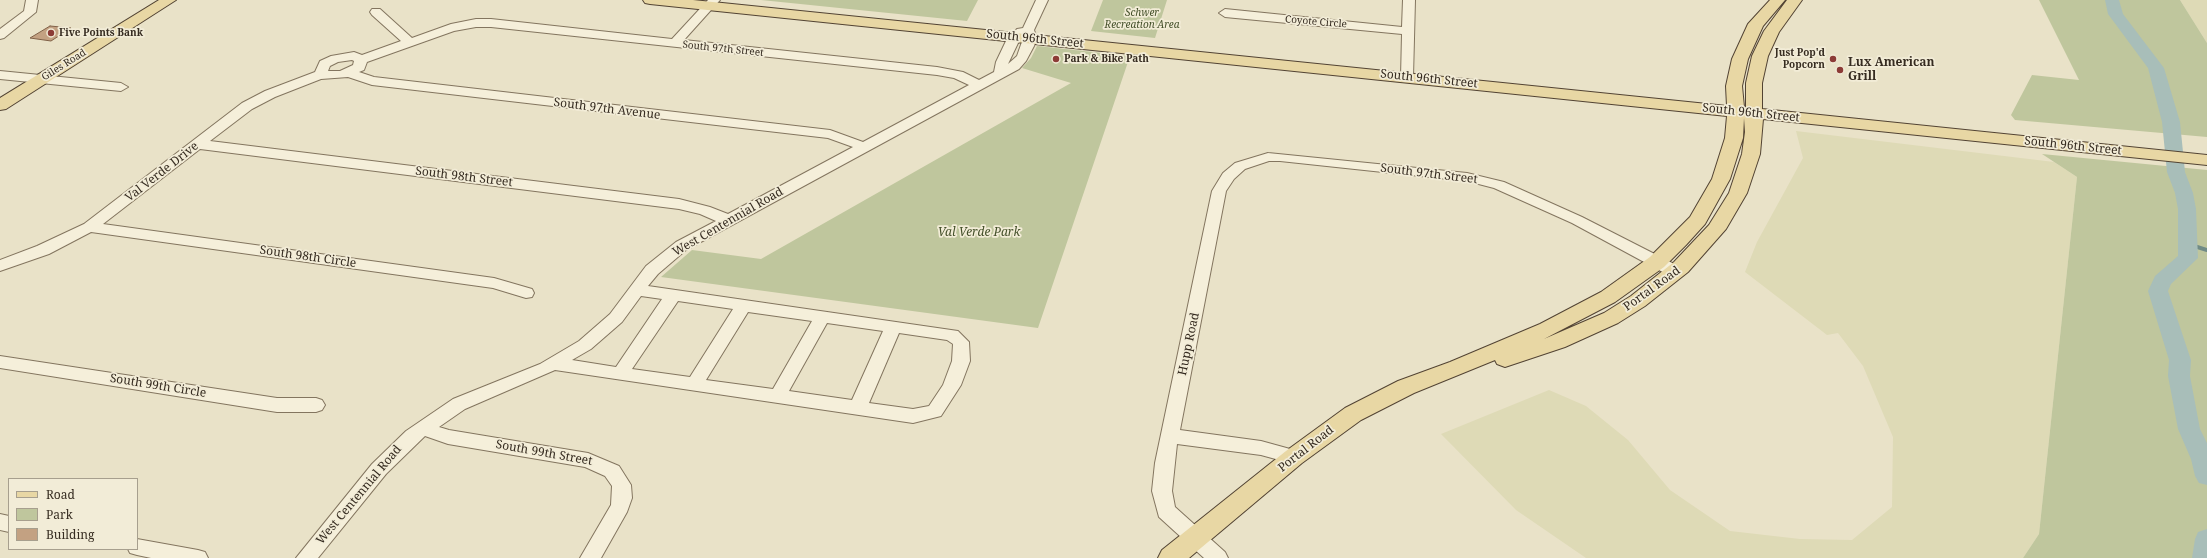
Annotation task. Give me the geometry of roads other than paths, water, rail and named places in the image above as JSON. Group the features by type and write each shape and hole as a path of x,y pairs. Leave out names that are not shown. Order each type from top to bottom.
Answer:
{"main road":[{"name":"Giles Road","path":"0,105 37,76 154,0"},
{"name":"Giles Road","path":"0,96 169,0"},
{"name":"South 96th Street","path":"650,0 1407,72 2103,144 2207,150"},
{"name":"South 96th Street","path":"729,0 1024,35"},
{"path":"1744,108 1737,72 1745,46 1756,24 1778,0"},
{"path":"1744,108 1754,83 1760,56 1772,31 1795,0"},
{"name":"Portal Road","path":"1171,558 1294,456 1343,420 1373,402 1406,387 1458,368 1547,329 1578,314 1631,282 1679,241 1698,220 1714,192 1730,151 1736,124 1744,108"},
{"name":"Portal Road","path":"1458,368 1507,359 1544,348 1579,333 1611,318 1638,301 1676,272 1716,229 1738,193 1751,154 1744,108"},
{"name":"South 96th Street","path":"2103,144 2207,160"}],"street":[{"path":"0,36 30,12 32,0"},
{"name":"West Centennial Road","path":"306,558 386,460 422,428 467,400 554,364 574,352 603,331 620,313 652,270 674,252 727,220 864,148 980,85 1000,72 1002,62 1024,35 1042,0"},
{"path":"1407,72 1409,0"},
{"path":"674,44 709,6"},
{"path":"361,60 409,42 376,12"},
{"name":"Coyote Circle","path":"1224,13 1408,31"},
{"name":"South 97th Street","path":"409,42 464,25 498,24 937,71 958,76 980,85"},
{"path":"322,74 320,70 322,67 335,59 354,56 361,60"},
{"path":"348,73 359,67 361,60"},
{"path":"0,70 9,68 37,76"},
{"name":"Val Verde Drive","path":"0,266 44,250 89,227 259,99 322,74 332,76 348,73"},
{"name":"South 97th Avenue","path":"348,73 364,79 380,82 834,135 849,140 864,148"},
{"path":"0,74 37,76 121,87"},
{"name":"South 98th Street","path":"198,144 679,204 705,210 727,220"},
{"name":"South 97th Street","path":"1259,160 1280,157 1467,177 1499,185 1577,220 1676,272"},
{"name":"Hupp Road","path":"1195,538 1166,511 1162,492 1164,463 1219,191 1228,176 1240,166 1259,160"},
{"name":"South 98th Circle","path":"89,227 494,283 526,293"},
{"path":"554,364 913,416 935,411 952,385 961,361 961,342 952,335 636,290"},
{"path":"620,374 673,296"},
{"path":"694,385 743,306"},
{"path":"777,397 822,317"},
{"path":"857,409 893,327"},
{"name":"South 99th Circle","path":"0,362 277,405 316,405"},
{"name":"South 99th Street","path":"422,428 448,437 576,458 606,467 619,480 622,498 617,514 590,558"},
{"path":"1169,436 1261,448 1294,456"},
{"path":"1195,538 1218,558"},
{"path":"138,547 198,558"}],"waterway":[{"path":"2112,0 2116,14 2156,68 2171,122 2176,172 2184,193 2187,209 2188,258 2162,281 2158,291 2180,360 2179,376 2189,429 2203,459 2207,476"},
{"path":"2188,244 2207,250"},
{"path":"2205,558 2207,539"}],"place":[{"name":"Five Points Bank","path":"51,33"},
{"name":"Park & Bike Path","path":"1056,59"},
{"name":"Just Pop'd Popcorn","path":"1833,59"},
{"name":"Lux American Grill","path":"1840,70"}],"park label":[{"name":"Schwer Recreation Area","path":"1142,18"},
{"name":"Val Verde Park","path":"979,233"}]}
